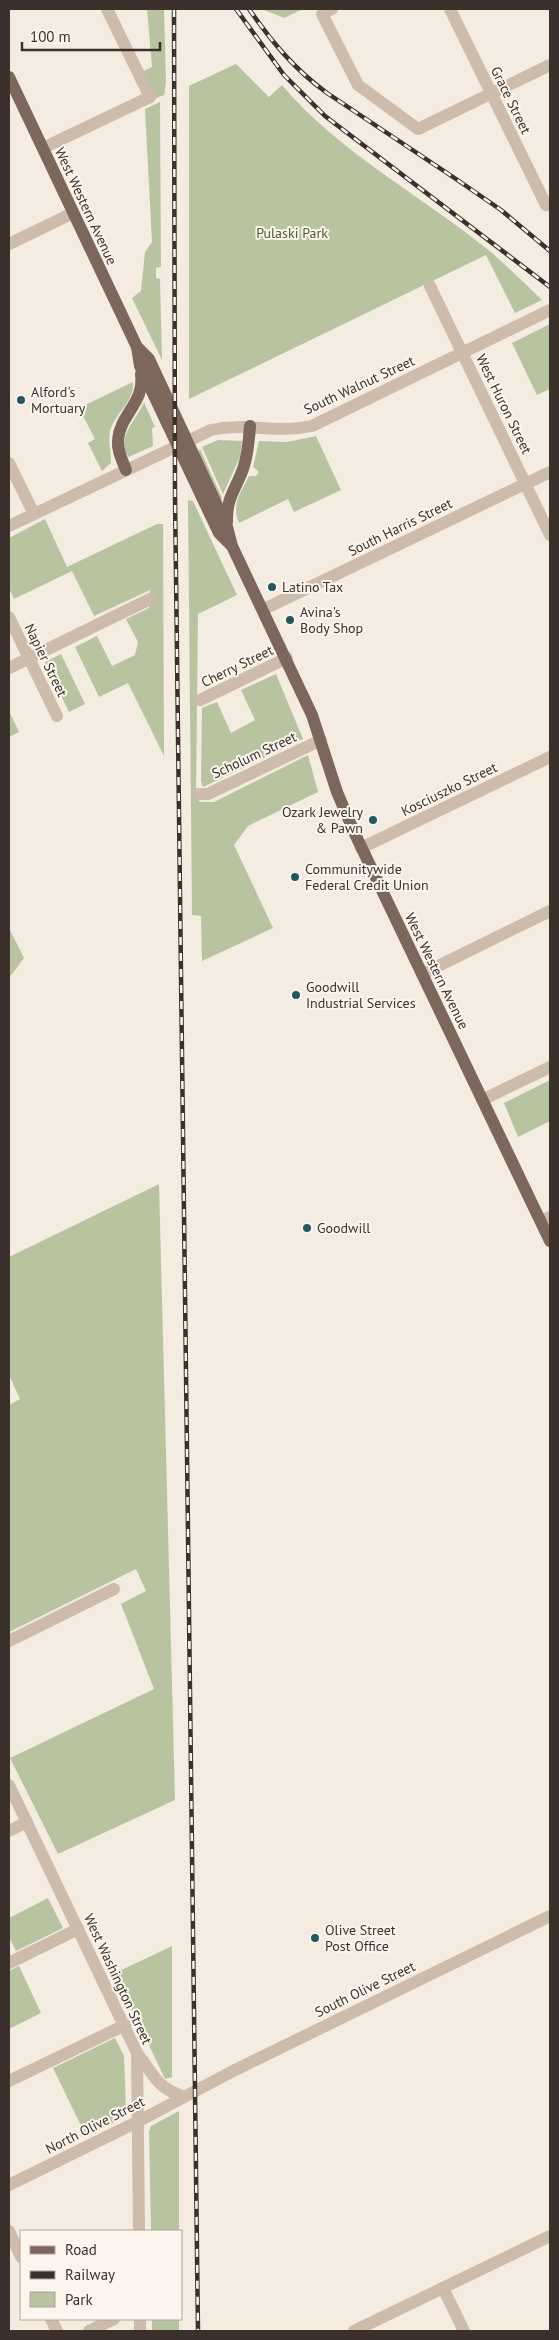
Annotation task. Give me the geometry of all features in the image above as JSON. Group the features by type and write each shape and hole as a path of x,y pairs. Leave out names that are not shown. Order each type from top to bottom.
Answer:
{"main road":[{"name":"West Western Avenue","path":"9,77 137,347 140,366 228,527 232,546 287,658 321,740 337,792 362,848 482,1100 546,1219 550,1241"},
{"name":"West Western Avenue","path":"137,347 149,359 219,532 232,546"},
{"path":"126,470 118,441 124,420 136,403 140,393 142,383 140,366"},
{"path":"228,527 229,497 244,466 249,445 250,426"}],"street":[{"path":"43,148 150,97 107,9"},
{"name":"Grace Street","path":"450,9 546,205"},
{"path":"327,11 358,85 415,128 420,128 550,65"},
{"path":"9,244 73,213"},
{"name":"West Huron Street","path":"430,286 550,535"},
{"name":"South Walnut Street","path":"9,526 182,443 228,426 291,430 312,426 550,310"},
{"path":"9,463 34,514"},
{"name":"South Harris Street","path":"264,610 550,472"},
{"path":"9,668 150,600"},
{"name":"Napier Street","path":"9,617 56,716"},
{"name":"Cherry Street","path":"200,700 287,658"},
{"name":"Scholum Street","path":"199,794 208,794 321,740"},
{"name":"Kosciuszko Street","path":"362,848 550,757"},
{"path":"422,974 550,911"},
{"path":"482,1100 550,1066"},
{"path":"9,1641 114,1589"},
{"name":"West Washington Street","path":"9,1784 137,2053 140,2230"},
{"path":"9,1831 27,1822"},
{"name":"South Olive Street","path":"189,2093 550,1916"},
{"path":"9,1963 78,1929"},
{"path":"9,2081 124,2025"},
{"path":"137,2053 159,2085 170,2092 189,2093"},
{"name":"North Olive Street","path":"9,2185 139,2121 189,2093"},
{"path":"9,2231 20,2255"},
{"path":"354,2331 549,2238"},
{"path":"443,2288 464,2331"},
{"path":"89,2331 112,2320"}],"green space":[{"path":"147,9 164,9 166,83 164,95 154,99 142,72 152,67"},
{"path":"262,9 303,9 284,18"},
{"name":"Pulaski Park","path":"236,64 269,97 282,85 305,110 330,132 383,174 466,232 492,253 542,300 515,313 486,255 189,399 189,86"},
{"path":"160,102 161,267 156,268 156,278 160,279 162,360 132,298 141,291 145,252 152,242 145,109"},
{"path":"550,324 550,389 537,395 512,343"},
{"path":"133,382 131,395 110,431 111,463 102,471 88,443 95,439 79,408"},
{"path":"144,402 155,427 152,428 153,446 129,457 124,443 129,429"},
{"path":"316,436 341,490 294,512 288,499 239,523 236,510 238,499 249,476 256,476 259,472 253,467 259,441 287,442"},
{"path":"218,440 242,441 240,457 223,494 202,447"},
{"path":"200,449 222,498 221,501 197,452"},
{"path":"188,500 193,501 237,595 198,614 196,796 200,802 214,802 308,755 318,792 248,826 234,845 273,928 202,961 201,916 192,915"},
{"path":"45,519 67,567 157,524 163,524 164,756 128,683 99,697 75,647 97,636 112,666 135,655 138,642 126,619 149,608 150,590 94,616 72,571 14,599 9,588 9,538"},
{"path":"61,654 85,704 69,712 45,662"},
{"path":"276,674 303,739 203,787 201,781 202,708 217,702 231,733 255,720 241,690"},
{"path":"9,711 19,732 9,737"},
{"path":"9,928 24,958 9,978"},
{"path":"550,1080 550,1121 518,1137 504,1103"},
{"path":"159,1184 175,1800 58,1854 10,1758 154,1689 121,1604 146,1591 136,1569 9,1632 9,1405 20,1399 9,1375 9,1257"},
{"path":"48,1898 63,1928 16,1951 9,1937 9,1918"},
{"path":"172,1946 172,2077 165,2079 115,1973"},
{"path":"19,1966 41,2013 9,2029 9,1971"},
{"path":"115,2038 124,2056 126,2109 121,2119 86,2136 53,2068"},
{"path":"179,2111 179,2230 151,2230 149,2132 151,2126"},
{"path":"152,2320 179,2320 179,2331 152,2331"}],"railway":[{"path":"174,9 175,495 198,2331"},
{"path":"236,9 284,75 325,116 550,287"},
{"path":"249,9 284,54 315,84 501,210 550,251"}],"place":[{"name":"Alford's Mortuary","path":"21,400"},
{"name":"Latino Tax","path":"272,587"},
{"name":"Avina's Body Shop","path":"290,620"},
{"name":"Ozark Jewelry & Pawn","path":"373,820"},
{"name":"Communitywide Federal Credit Union","path":"295,877"},
{"name":"Goodwill Industrial Services","path":"296,995"},
{"name":"Goodwill","path":"307,1228"},
{"name":"Olive Street Post Office","path":"315,1938"}]}
